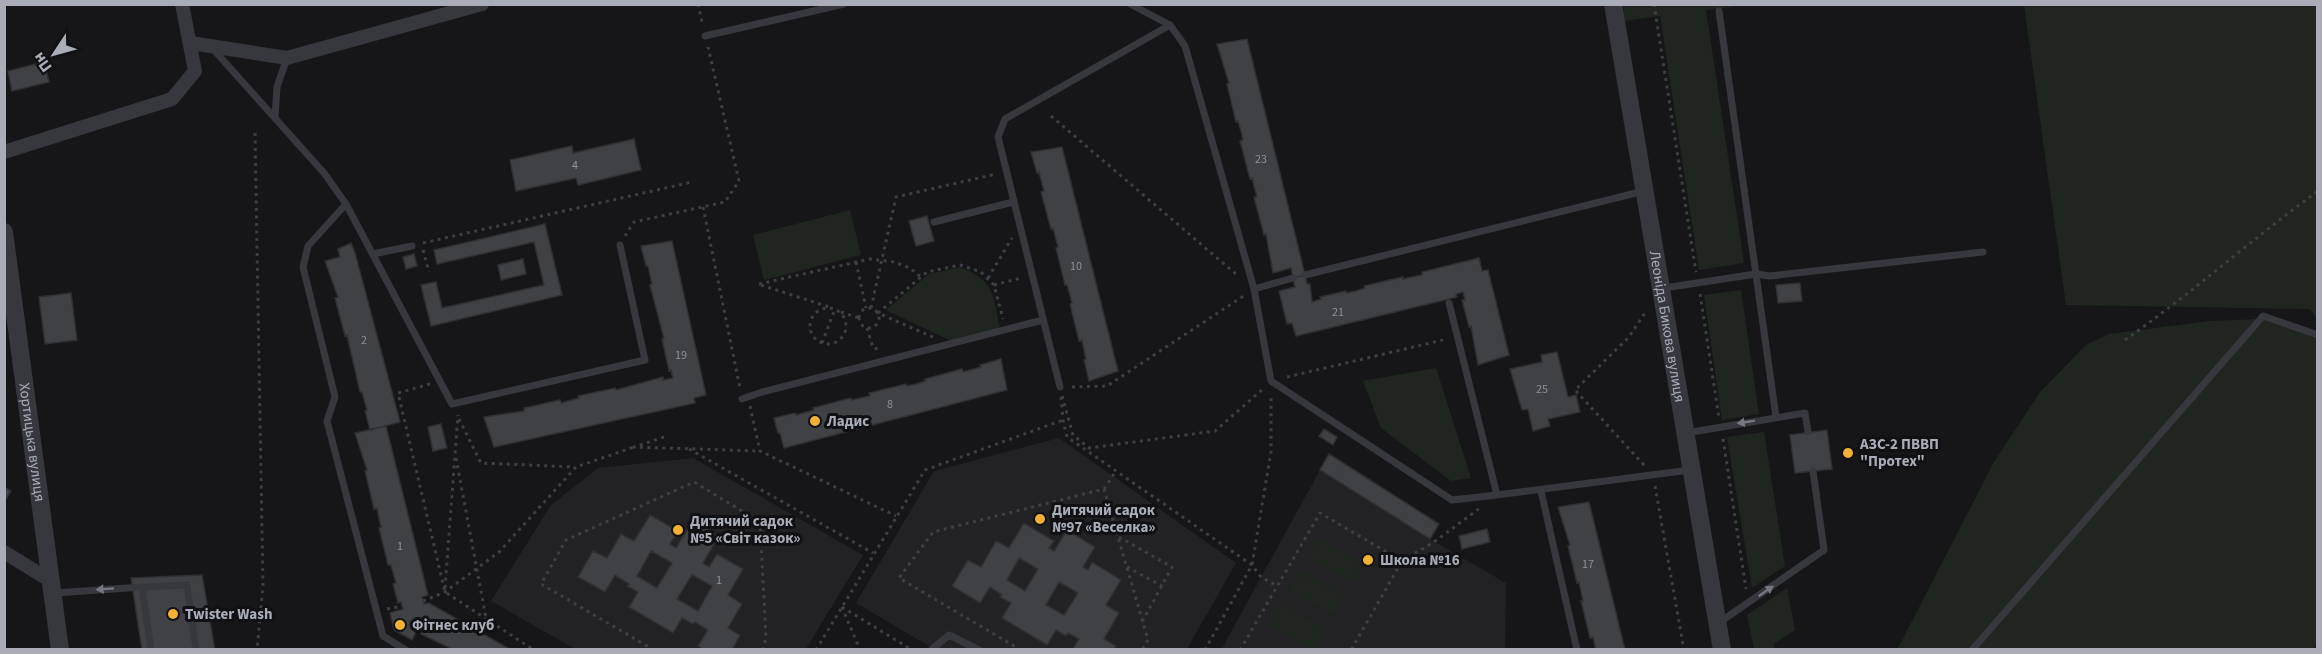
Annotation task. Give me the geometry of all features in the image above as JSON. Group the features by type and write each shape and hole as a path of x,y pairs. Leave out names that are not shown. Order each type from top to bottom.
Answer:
{"street":[{"path":"4,152 172,99 195,71 182,4"},
{"path":"191,43 287,58 482,4"},
{"name":"Леоніда Бикова вулиця","path":"1613,4 1722,650"},
{"name":"Хортицька вулиця","path":"4,232 60,650"},
{"path":"4,552 52,587"}],"lane":[{"path":"705,36 844,4"},
{"path":"1130,4 1170,25 1185,46 1254,289 1271,381 1452,500 1540,491 1693,470"},
{"path":"1719,11 1776,417"},
{"path":"1060,387 998,137 1005,119 1170,25"},
{"path":"211,46 324,173 346,204 439,381 455,404 645,360 620,245"},
{"path":"276,118 277,87 287,58"},
{"path":"1305,275 1644,191"},
{"path":"934,222 1013,202"},
{"path":"346,204 308,246 303,267 335,397 327,421 383,636 406,650"},
{"path":"373,254 412,246"},
{"path":"1661,289 1756,274 1770,276 1983,252"},
{"path":"1254,289 1293,278"},
{"path":"1449,303 1497,495"},
{"path":"1972,650 2263,316 2318,335"},
{"path":"742,399 1043,320"},
{"path":"1686,433 1805,413 1808,432"},
{"path":"1718,623 1824,550 1813,471"},
{"path":"1540,491 1577,650"},
{"path":"52,587 187,585 196,650"},
{"path":"142,587 151,650"},
{"path":"931,650 949,635 979,650"}],"path":[{"path":"620,245 634,222 725,202 739,181 698,4"},
{"path":"1654,4 1749,603"},
{"path":"1052,116 1254,289 1107,386 1060,387"},
{"path":"255,133 262,586 257,650"},
{"path":"871,308 896,197 1006,172"},
{"path":"429,272 422,243 692,182"},
{"path":"2126,340 2182,299 2266,228 2318,191"},
{"path":"703,207 742,399 750,407 760,451"},
{"path":"988,278 1020,226"},
{"path":"892,359 889,349 873,348 867,328 858,318 759,284 856,262 882,259 910,268 921,277"},
{"path":"856,262 866,308"},
{"path":"878,312 927,272 960,265 974,268 994,285 1006,329"},
{"path":"994,285 1032,275"},
{"path":"1661,289 1628,338 1575,390 1654,476 1684,650"},
{"path":"858,318 866,308 871,308 948,344"},
{"path":"823,309 835,309 844,317 846,329 840,340 834,343 822,343 810,331 811,320 813,315 823,309"},
{"path":"822,343 835,309"},
{"path":"867,328 876,325 879,319 878,312"},
{"path":"1060,387 1073,435 1089,448 1215,431 1271,381 1458,337"},
{"path":"439,381 398,393 445,592 534,650"},
{"path":"1205,650 1252,565 1271,452 1271,381"},
{"path":"1060,387 1062,420 1067,436 1252,565 1261,577 1277,586"},
{"path":"455,404 458,418 481,463 576,467 664,437"},
{"path":"445,592 458,418 455,404"},
{"path":"816,650 925,470 1062,420"},
{"path":"634,447 760,451 896,516"},
{"path":"689,449 873,554"},
{"path":"455,453 486,618"},
{"path":"423,600 445,592 499,552 576,467"},
{"path":"1021,650 899,578 933,532 1104,489 1116,471"},
{"path":"654,650 541,584 566,540 694,483 760,522 766,638 763,650"},
{"path":"1104,489 1148,640 1142,650"},
{"path":"1351,650 1402,561 1434,542 1497,495"},
{"path":"1240,650 1320,513 1402,561"},
{"path":"1118,537 1172,567 1142,622"},
{"path":"1127,567 1162,586"},
{"path":"842,607 860,650"},
{"path":"842,607 912,650"}],"shaded area":[{"path":"1623,5 1745,5 1706,10 1744,263 1699,270 1660,16 1625,21"},
{"path":"2024,5 2317,5 2317,319 2310,309 2066,305"},
{"path":"850,210 861,255 764,280 753,235"},
{"path":"960,267 980,278 990,290 1000,328 951,341 886,310 929,274"},
{"path":"1741,290 1759,414 1722,420 1704,295"},
{"path":"2262,319 2317,338 2318,638 2314,649 1897,650 1994,462 2040,392 2086,345 2109,334 2209,321"},
{"path":"1436,368 1471,478 1451,481 1381,428 1363,381"},
{"path":"1764,432 1785,566 1752,588 1727,437"},
{"name":"Дитячий садок №97 «Веселка»","path":"1059,438 1236,563 1187,649 934,649 856,603 934,471"},
{"name":"Дитячий садок №5 «Світ казок»","path":"693,458 863,555 806,649 575,649 491,601 551,505 598,468"},
{"name":"Школа №16","path":"1320,470 1430,539 1506,583 1505,649 1221,650"},
{"path":"1319,538 1364,564 1353,583 1308,558"},
{"path":"1300,570 1345,596 1334,615 1289,590"},
{"path":"1787,588 1795,630 1774,644 1775,649 1754,649 1747,615"},
{"path":"1281,604 1326,629 1314,649 1269,625"}],"building":[{"path":"1247,39 1305,275 1293,278 1291,268 1273,273 1266,234 1264,235 1254,197 1257,197 1240,141 1243,140 1241,131 1238,121 1236,122 1227,84 1229,83 1217,44"},
{"path":"44,62 49,82 12,91 8,71"},
{"path":"634,139 641,170 578,185 576,178 516,191 510,160 572,146 573,153"},
{"path":"1062,147 1118,371 1089,381 1082,340 1079,341 1070,304 1072,303 1056,248 1058,247 1041,192 1044,191 1031,152"},
{"path":"927,216 934,241 916,246 909,221"},
{"path":"545,224 562,295 431,326 421,285 436,282 442,308 544,285 534,242 437,264 434,250"},
{"path":"672,241 706,395 694,398 695,403 494,447 484,417 524,411 524,408 560,400 561,403 579,398 578,396 615,388 616,390 663,377 663,380 673,378 671,370 669,371 648,266 646,266 641,246"},
{"path":"351,243 400,422 370,430 365,411 367,410 335,298 338,297 325,261 340,257 338,249"},
{"path":"414,254 417,266 406,269 403,257"},
{"path":"1479,258 1482,271 1488,270 1509,355 1478,365 1471,326 1469,327 1462,300 1465,300 1463,292 1456,294 1457,297 1296,336 1292,323 1287,324 1279,291 1295,287 1293,278 1305,275 1307,284 1310,284 1312,302 1321,299 1320,297 1356,291 1365,288 1364,286 1403,277 1403,279 1422,275 1422,272"},
{"path":"523,259 526,274 501,280 498,265"},
{"path":"1800,283 1802,301 1778,303 1776,285"},
{"path":"71,293 77,340 45,344 39,297"},
{"path":"1557,352 1568,397 1576,395 1580,412 1548,419 1550,426 1533,431 1528,409 1522,410 1510,369 1542,362 1541,355"},
{"path":"1001,359 1007,390 784,448 780,433 778,433 774,418 795,413 796,415 851,398 851,400 870,396 869,393 906,384 907,386 916,384 925,379 962,369 963,372"},
{"path":"441,424 447,448 433,451 428,427"},
{"path":"386,426 428,595 422,597 424,604 429,603 511,650 454,650 421,634 422,630 418,628 412,640 394,630 390,613 403,609 401,602 398,603 393,584 396,583 391,565 388,565 379,528 381,527 377,508 374,509 365,471 367,470 355,433"},
{"path":"1324,429 1337,437 1333,445 1319,436"},
{"path":"1827,430 1832,469 1795,473 1790,435"},
{"path":"1329,454 1439,524 1430,539 1320,470"},
{"path":"4,487 11,491 4,502"},
{"path":"1589,502 1625,650 1596,650 1593,637 1590,638 1579,582 1577,583 1568,546 1570,545 1558,507"},
{"path":"650,515 678,531 670,544 676,548 692,521 719,536 703,563 709,567 717,554 743,569 728,595 742,604 728,628 740,635 732,650 704,650 698,646 708,630 695,622 693,624 682,618 673,633 629,607 638,592 615,575 605,592 578,577 593,551 607,558 621,534 634,541","holes":["651,551 672,563 657,588 637,576","692,575 712,586 698,611 677,599"]},
{"path":"1024,523 1054,541 1049,548 1054,551 1067,530 1095,547 1083,567 1088,570 1092,562 1121,580 1106,605 1119,613 1104,639 1116,646 1113,650 1072,650 1079,639 1068,633 1066,636 1056,630 1047,645 1002,618 1011,603 1000,597 1002,595 990,587 980,603 952,586 968,560 981,567 996,541 1009,548","holes":["1019,558 1038,569 1025,591 1007,580","1059,582 1078,593 1064,615 1046,605"]},
{"path":"1487,529 1490,542 1462,549 1459,536"},
{"name":"Twister Wash","path":"202,575 215,650 142,650 131,578"}],"place":[{"name":"Ладис","path":"815,421"},
{"name":"АЗС-2 ПВВП \"Протех\"","path":"1848,453"},
{"name":"Дитячий садок №97 «Веселка»","path":"1040,519"},
{"name":"Дитячий садок №5 «Світ казок»","path":"678,530"},
{"name":"Школа №16","path":"1368,560"},
{"name":"Twister Wash","path":"173,614"},
{"name":"Фітнес клуб","path":"400,625"}]}
